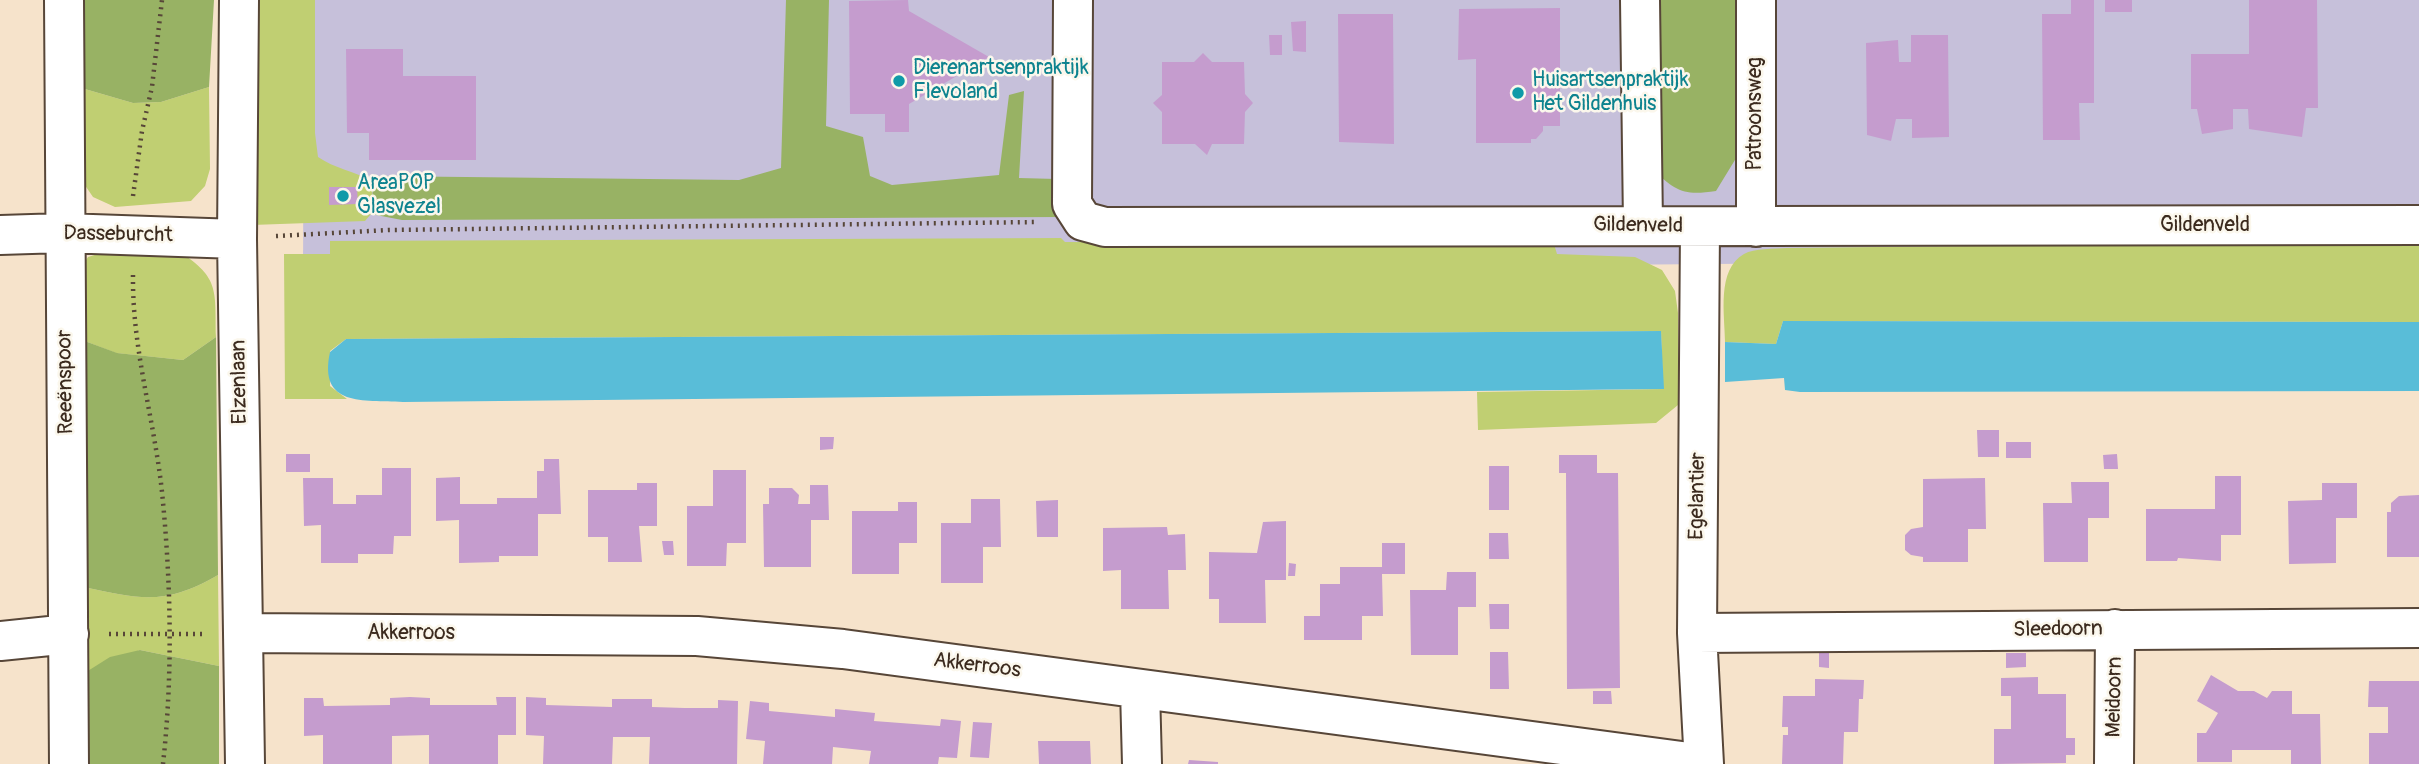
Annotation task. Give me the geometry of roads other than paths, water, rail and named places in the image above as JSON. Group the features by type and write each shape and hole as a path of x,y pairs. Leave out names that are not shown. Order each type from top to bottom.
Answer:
{"street":[{"name":"Reeënspoor","path":"64,0 69,764"},
{"name":"Elzenlaan","path":"239,0 237,239 245,764"},
{"name":"Gildenveld","path":"1073,0 1072,204 1083,221 1105,227 1643,224 1700,227 2419,225"},
{"path":"1640,0 1643,224"},
{"name":"Patroonsweg","path":"1756,0 1756,227"},
{"name":"Egelantier","path":"1700,227 1697,633 1704,764"},
{"name":"Dasseburcht","path":"0,235 133,234 237,239"},
{"name":"Sleedoorn","path":"1697,633 2419,628"},
{"name":"Meidoorn","path":"2114,764 2115,629"},
{"name":"Akkerroos","path":"245,633 697,636 842,649 1704,764"},
{"path":"0,641 69,634"},
{"path":"1140,690 1142,764"}],"water":[{"path":"1783,321 2419,322 2419,391 1800,392 1785,390 1784,378 1725,382 1725,342 1776,344"},
{"path":"1661,331 1664,389 403,402 347,397 331,383 328,370 330,352 346,339"}],"place":[{"name":"Dierenartsenpraktijk Flevoland","path":"899,81"},
{"name":"Huisartsenpraktijk Het Gildenhuis","path":"1518,93"},
{"name":"AreaPOP Glasvezel","path":"343,196"}]}
